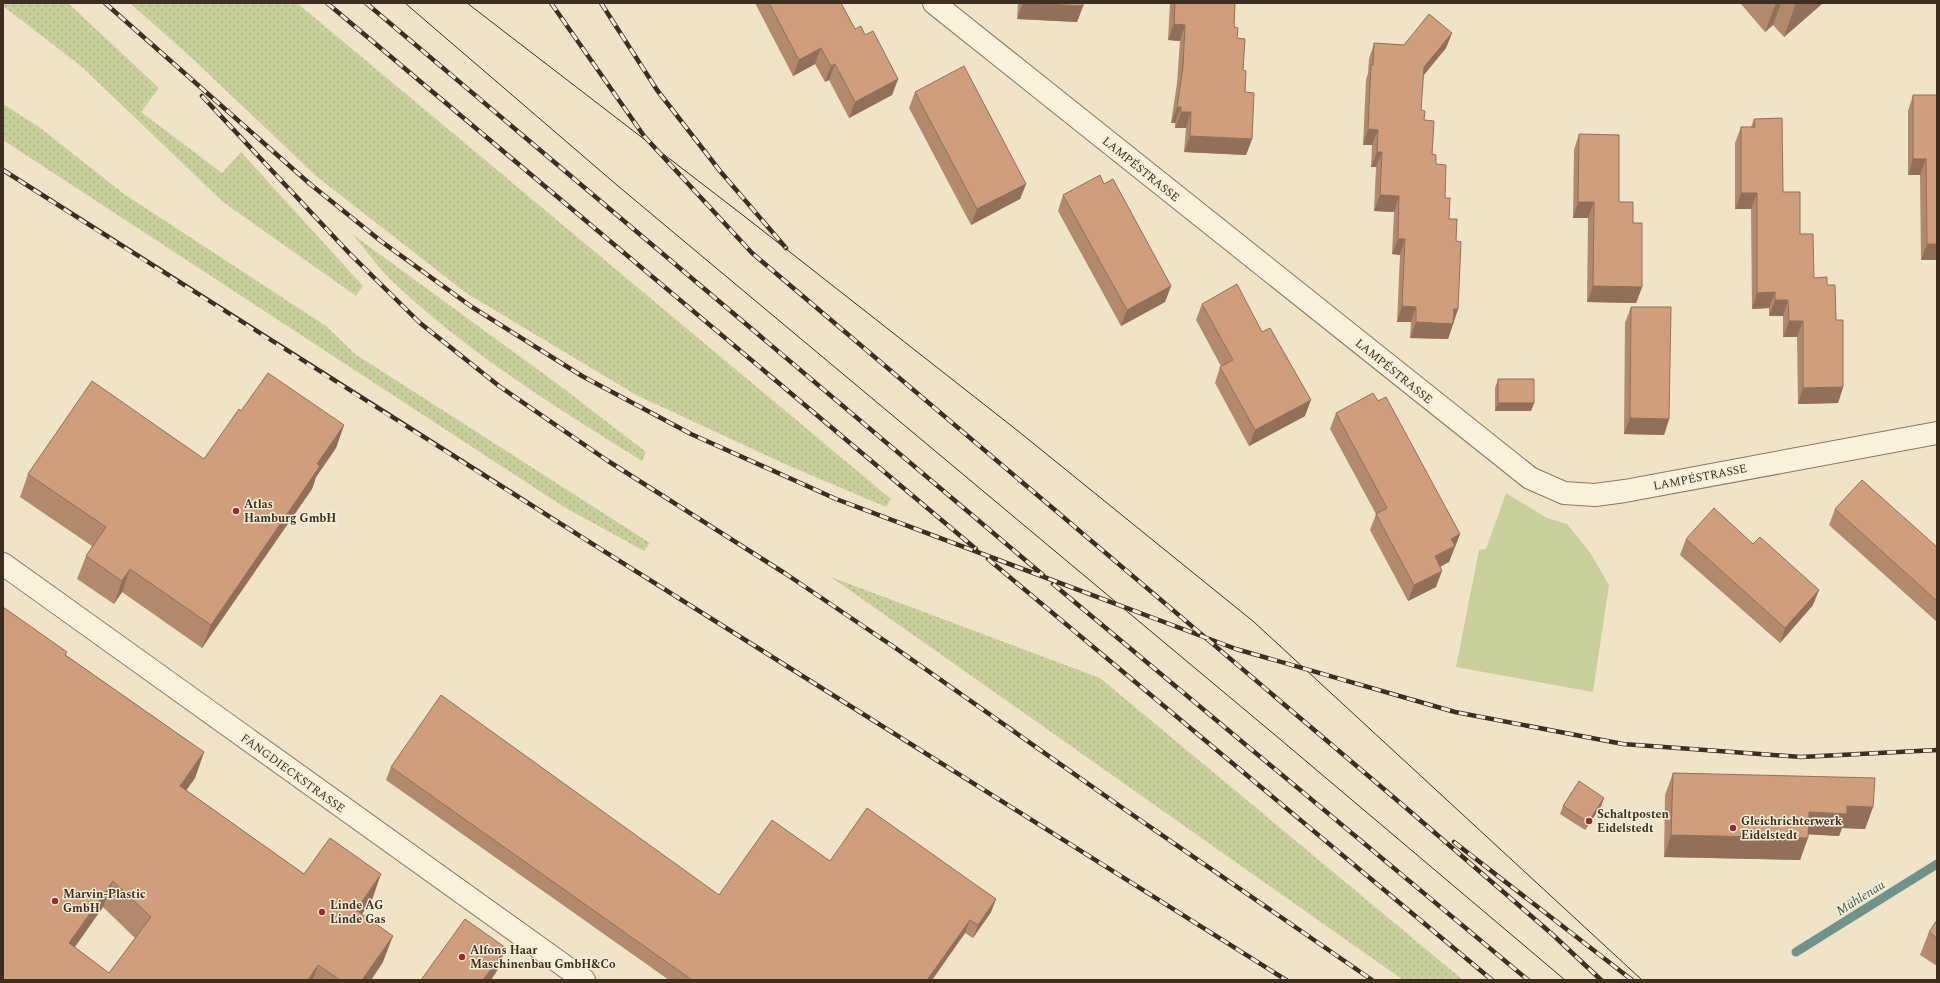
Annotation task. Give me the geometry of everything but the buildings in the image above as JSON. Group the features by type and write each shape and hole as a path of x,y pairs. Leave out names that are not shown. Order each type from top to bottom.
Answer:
{"street":[{"name":"LAMPÉSTRASSE","path":"934,3 1530,478 1564,492 1595,495 1625,492 1937,433"},
{"name":"FANGDIECKSTRASSE","path":"3,564 584,980"}],"green space":[{"path":"3,3 68,3 159,88 141,112 222,173 241,152 363,286 356,296 223,202 82,67 3,6"},
{"path":"130,3 297,3 891,499 886,507 787,465 638,396 466,293 316,176 194,60"},
{"path":"3,104 39,127 124,194 326,326 355,354 650,543 644,551 564,507 3,140"},
{"path":"352,234 559,385 646,452 642,461 544,399 449,331 391,280"},
{"path":"1506,493 1547,518 1567,524 1591,554 1609,585 1593,692 1456,667 1479,550 1486,549"},
{"path":"831,577 1100,678 1463,980 1403,980"}],"waterway":[{"name":"Mühlenau","path":"1796,952 1937,864"}],"tram line":[{"path":"405,3 618,186 1281,740 1565,980"},
{"path":"467,3 744,216 1018,431 1254,622 1642,980"}],"railway":[{"path":"105,3 310,184 382,242 472,307 582,376 691,434 836,499 1236,649 1455,712 1623,744 1801,757 1937,750"},
{"path":"327,3 976,549"},
{"path":"366,3 1043,575"},
{"path":"551,3 644,136 752,253 1405,807 1552,934 1601,980"},
{"path":"601,3 657,90 720,171 786,248"},
{"path":"202,96 350,254 420,323 499,386 608,461 786,574 894,647 1114,802 1372,980"},
{"path":"3,170 483,475 1286,980"},
{"path":"988,559 1492,980"},
{"path":"1053,584 1528,980"},
{"path":"1454,842 1632,980"}],"place":[{"name":"Atlas Hamburg GmbH","path":"236,511"},
{"name":"Schaltposten Eidelstedt","path":"1589,821"},
{"name":"Gleichrichterwerk Eidelstedt","path":"1733,828"},
{"name":"Marvin-Plastic GmbH","path":"55,901"},
{"name":"Linde AG Linde Gas","path":"322,912"},
{"name":"Alfons Haar Maschinenbau GmbH&Co","path":"462,957"}]}
